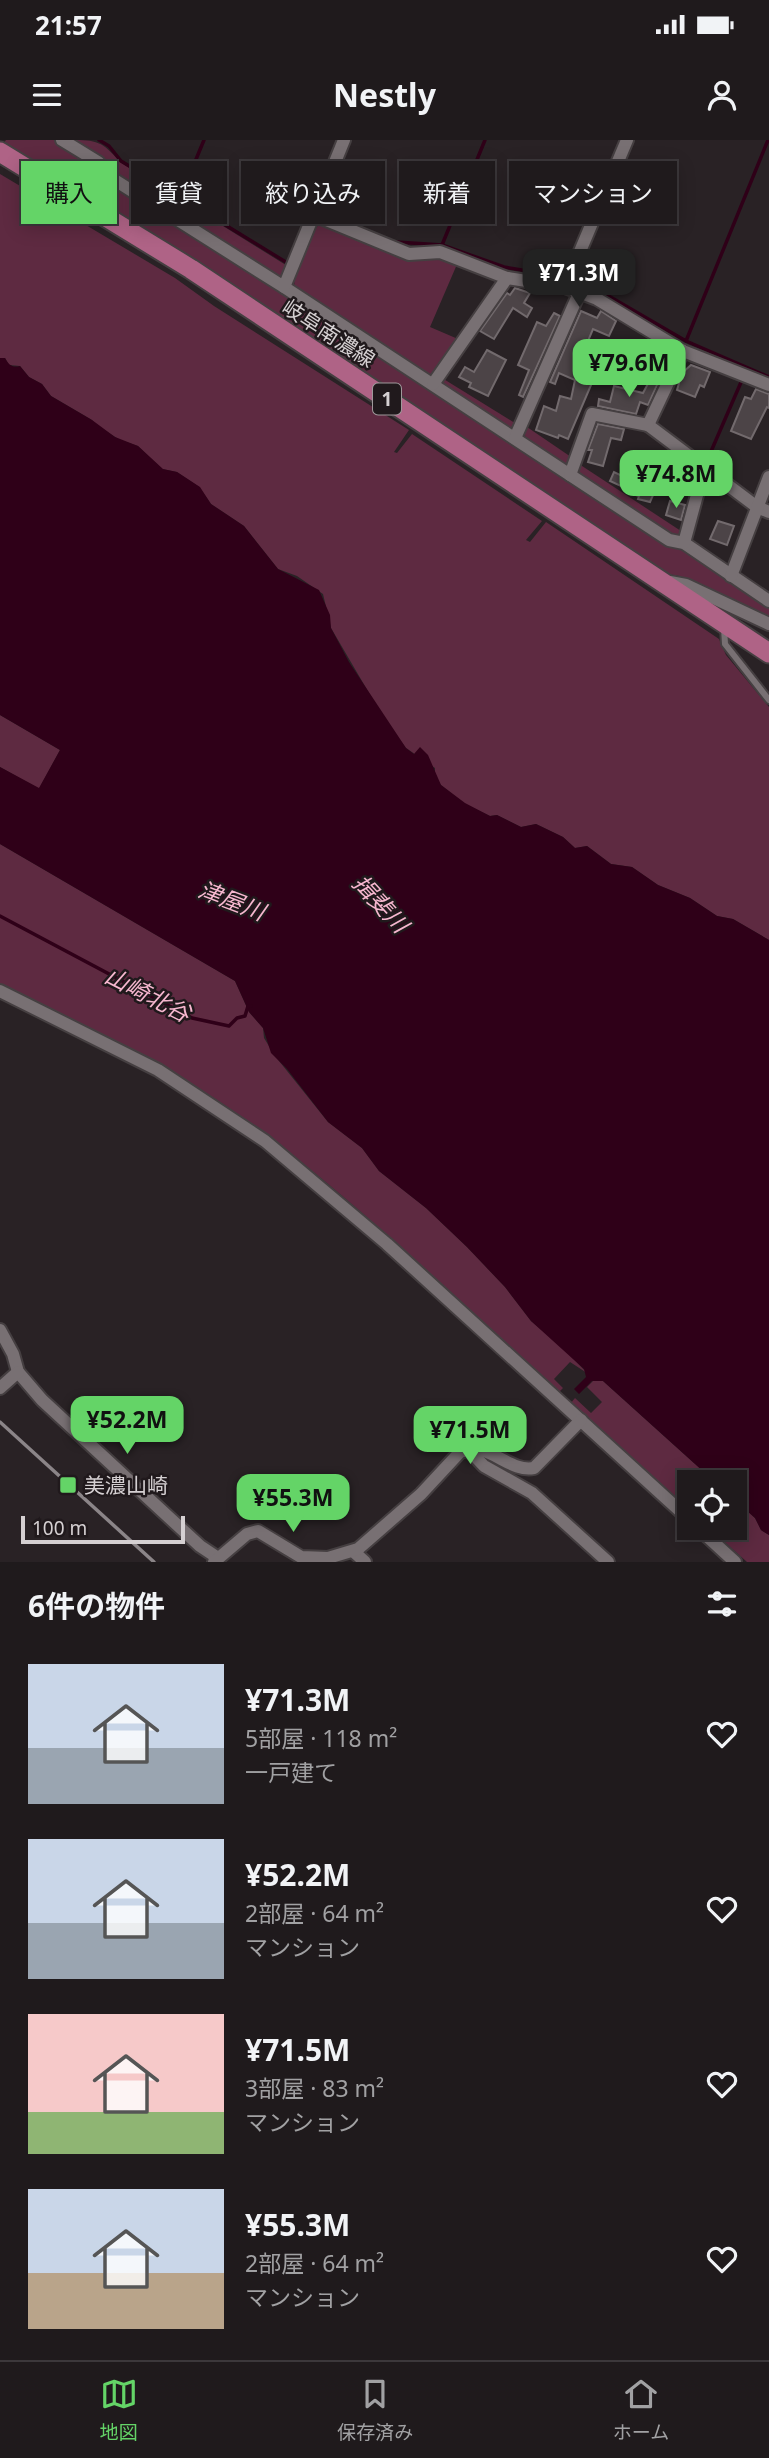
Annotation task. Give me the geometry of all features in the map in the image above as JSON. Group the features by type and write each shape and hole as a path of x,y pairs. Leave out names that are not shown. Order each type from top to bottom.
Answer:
{"main road":[{"name":"岐阜南濃線","path":"0,152 191,269 769,653"}],"street":[{"path":"62,140 98,162 113,179 284,287 669,540 684,543 769,601"},
{"path":"336,161 344,140"},
{"path":"565,287 627,140"},
{"path":"284,287 310,224"},
{"path":"336,224 409,254 440,253 507,278 580,291 683,351 769,385"},
{"path":"433,384 507,278"},
{"path":"515,438 580,291"},
{"path":"648,425 683,351"},
{"path":"570,475 592,414 648,425 763,509"},
{"path":"684,543 705,469"},
{"path":"731,576 763,509 769,477"},
{"path":"663,581 686,585 769,624"},
{"path":"0,991 158,1070 265,1141 398,1254 677,1508"},
{"path":"0,1330 13,1354 18,1373 42,1400 216,1560 247,1534 258,1531 301,1557 328,1559 353,1551 421,1494 460,1452 468,1449 486,1450 524,1470 534,1468 581,1420"},
{"path":"0,1388 18,1373"},
{"path":"468,1449 484,1466 532,1493 608,1562"},
{"path":"711,1540 735,1562"},
{"path":"353,1551 365,1562"}],"lane":[{"path":"724,622 725,644 769,700"}],"shaded area":[{"path":"6,140 54,140 89,161 31,161 3,144"},
{"path":"70,140 93,141 103,146 131,169 131,184 117,175 117,161 98,161"},
{"path":"0,174 21,186 21,224 84,224 175,278 214,306 409,430 394,452 397,453 412,434 542,521 526,540 530,542 546,522 719,639 726,655 769,707 769,940 733,919 717,916 690,898 658,885 632,867 611,864 587,846 575,848 563,837 536,824 521,827 465,804 441,785 435,777 435,768 406,748 383,717 331,628 323,594 297,576 278,569 244,526 211,504 199,487 177,472 162,469 138,446 120,440 96,425 51,396 42,384 29,377 20,366 9,365 5,358 0,358"},
{"path":"117,179 131,189 131,221 117,213"},
{"path":"135,224 184,224 668,546 687,551 769,606 769,617 749,606 745,611 679,576 662,573 213,271"},
{"path":"194,224 220,224 289,267 284,278 280,279"},
{"path":"324,224 408,260 444,258 458,262 430,327 458,339 430,377 295,288 295,273 301,256 318,225"},
{"path":"442,378 518,425 511,430 442,384"},
{"path":"527,427 574,459 566,467 527,440 524,434"},
{"path":"579,464 684,533 678,537 578,476 575,472"},
{"path":"0,715 60,750 39,789 0,767"},
{"path":"0,844 235,981 249,1012 263,1028 264,1038 275,1056 328,1122 362,1148 379,1171 426,1208 467,1247 505,1287 531,1321 587,1373 570,1362 554,1379 563,1388 558,1393 394,1241 309,1169 220,1102 112,1040 0,984"},
{"path":"594,1380 603,1381 702,1470 677,1470 677,1500 570,1404 575,1398 591,1413 602,1402 587,1387"},
{"path":"747,1511 755,1518 761,1530 769,1535 769,1562 747,1562 722,1540 747,1540"}],"water":[{"path":"0,358 5,358 9,364 20,366 29,377 42,384 51,396 115,437 138,446 163,469 177,472 200,487 211,504 244,526 278,569 319,590 330,615 331,628 349,662 406,748 414,754 420,747 428,755 441,785 465,803 490,816 497,815 521,827 536,824 563,837 575,848 587,846 611,864 632,867 658,885 690,898 717,916 733,919 769,940 769,1535 761,1530 755,1518 747,1511 747,1470 702,1470 603,1381 592,1381 579,1394 574,1389 586,1377 584,1369 531,1321 505,1287 467,1247 426,1208 379,1171 362,1148 328,1122 287,1069 271,1053 263,1028 249,1012 235,981 0,844 0,767 39,788 60,750 0,715"}],"building":[{"path":"515,288 530,293 524,303 532,308 527,317 513,308 494,339 480,331 507,293 510,295"},
{"path":"581,311 597,318 601,311 616,321 609,336 593,329 585,348 596,351 594,362 600,364 568,439 559,435 558,438 536,430 544,406 556,411 560,396 571,399 575,380 559,373 555,384 550,382"},
{"path":"554,313 560,316 523,397 519,395 529,370 518,365 537,322 546,326"},
{"path":"487,350 506,360 488,396 469,387 471,383 459,377 465,367 474,372"},
{"path":"691,365 710,372 704,387 700,385 695,397 677,390 682,373"},
{"path":"650,380 658,383 648,405 640,402 636,414 598,406 599,399 610,402 614,386 643,393"},
{"path":"756,389 769,394 769,408 767,407 751,439 731,431 745,397 751,399"},
{"path":"598,424 624,429 621,440 611,438 603,466 588,462 592,450 588,450"},
{"path":"640,457 691,469 694,471 691,483 661,477 650,502 638,499 639,496 629,493 630,490 610,481 614,472 633,481"},
{"path":"670,501 685,505 681,520 666,515"},
{"path":"718,521 734,526 727,545 710,539"}],"waterway":[{"path":"99,140 109,146 121,161 289,264"},
{"path":"195,161 204,140"},
{"path":"442,245 485,140"},
{"path":"686,341 768,140"},
{"path":"396,242 442,245 504,267 564,277"},
{"path":"576,281 607,295 686,341 769,377"},
{"path":"706,463 742,380"},
{"name":"山崎北谷","path":"0,916 192,1018 229,1026 237,1018 245,1016 248,1006 251,1006"}],"railway":[{"path":"0,1422 154,1562"}],"place":[{"name":"美濃山崎","path":"68,1485"}],"water label":[{"name":"津屋川","path":"232,900"},
{"name":"揖斐川","path":"381,903"}]}
